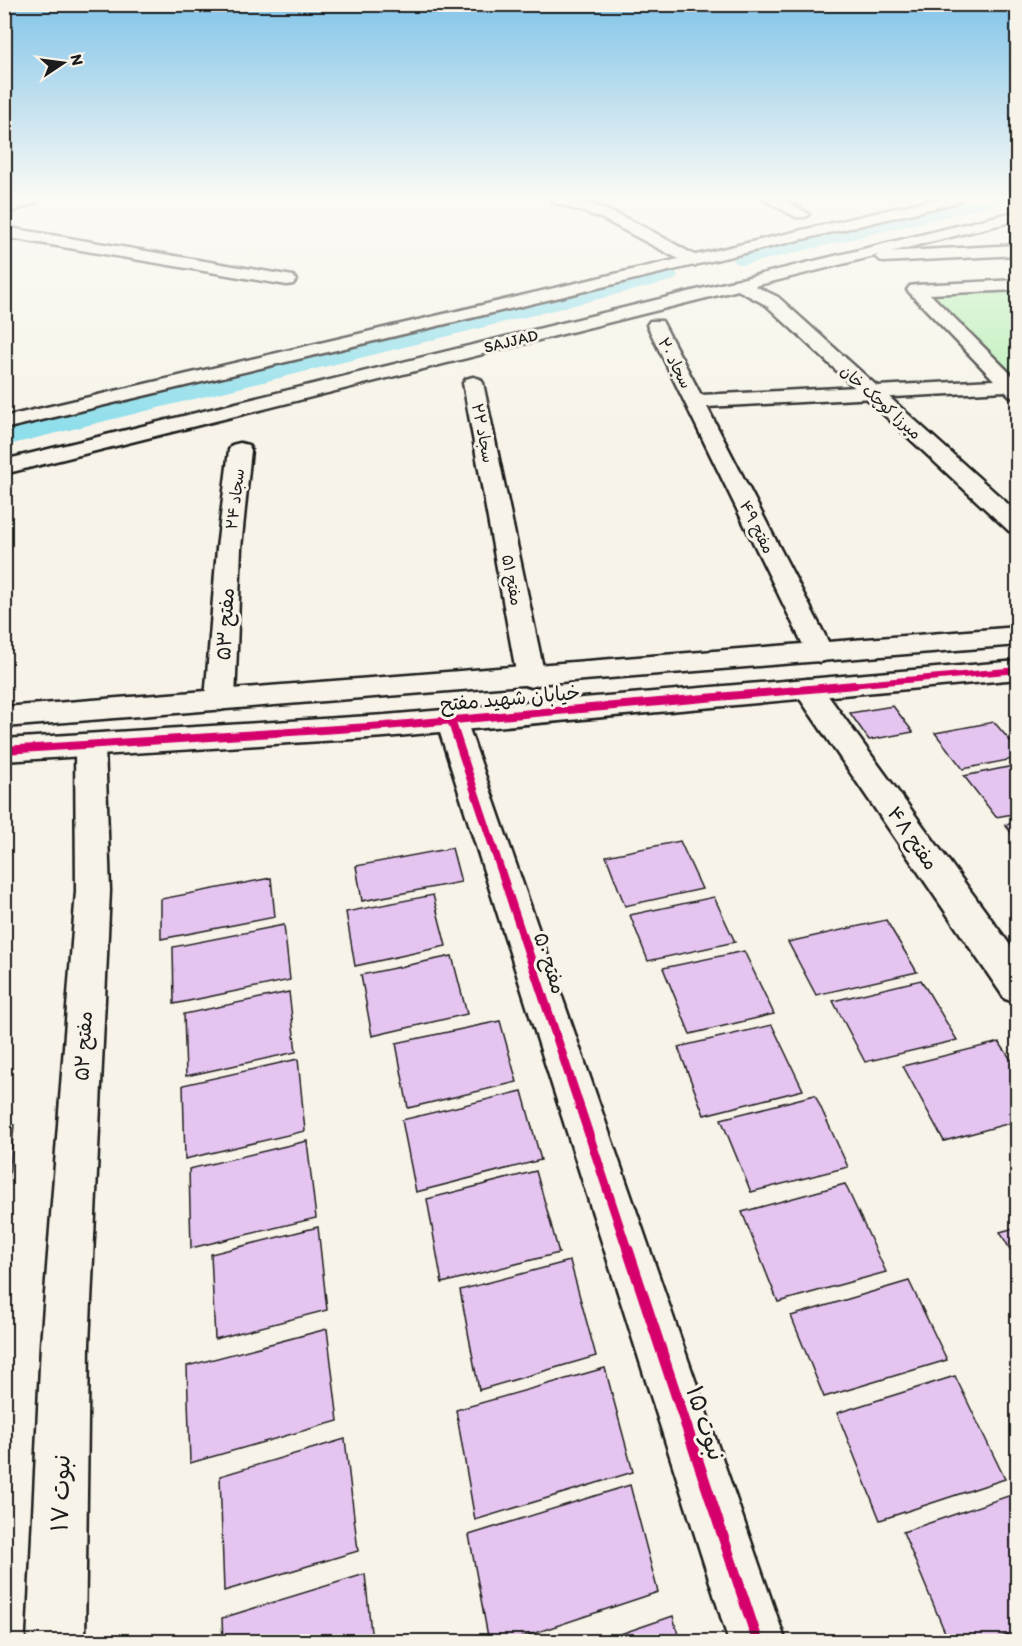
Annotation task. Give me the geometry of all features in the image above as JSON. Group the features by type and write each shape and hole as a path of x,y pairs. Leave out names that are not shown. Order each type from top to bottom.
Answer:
{"street":[{"path":"262,276 287,280"},
{"name":"SAJJAD","path":"4,423 631,276"},
{"name":"میرزا کوچک خان","path":"724,276 772,301 1017,526"},
{"name":"SAJJAD","path":"4,467 773,276"},
{"path":"1013,389 916,290 1017,285"},
{"name":"سجاد ۲۰","path":"656,325 694,401"},
{"name":"سجاد ۲۲","path":"473,383 493,484"},
{"path":"694,401 869,392 1013,389"},
{"name":"مفتح ۴۹","path":"694,401 820,653"},
{"name":"سجاد ۲۴","path":"229,548 240,450"},
{"name":"مفتح ۵۱","path":"493,484 531,677"},
{"name":"مفتح ۵۳","path":"220,700 229,548"},
{"name":"خیابان شهید مفتح","path":"4,717 531,677 1017,636"},
{"name":"خیابان شهید مفتح","path":"4,750 451,720 1017,670"},
{"name":"مفتح ۴۸","path":"808,688 1017,987"},
{"name":"مفتح ۵۰","path":"451,720 617,1217"},
{"name":"مفتح ۵۲","path":"65,1345 93,891 90,746"},
{"name":"نبوت ۱۵","path":"617,1217 758,1641"},
{"name":"نبوت ۱۷","path":"56,1641 65,1345"}],"green space":[{"path":"1017,288 1017,382 927,293"}],"building":[{"path":"893,706 913,732 869,740 850,713"},
{"path":"994,722 1018,750 1018,758 963,769 935,733"},
{"path":"1018,765 1018,813 996,817 964,776"},
{"path":"1018,822 1018,841 1005,825"},
{"path":"680,841 702,889 625,906 606,856"},
{"path":"452,848 461,882 362,901 356,866"},
{"path":"271,878 275,917 161,939 161,899"},
{"path":"433,895 446,946 355,966 346,912"},
{"path":"714,897 735,942 648,961 630,915"},
{"path":"886,920 917,972 816,995 788,942"},
{"path":"284,925 290,980 174,1004 173,947"},
{"path":"744,951 774,1014 690,1034 663,968"},
{"path":"452,956 467,1014 372,1036 361,975"},
{"path":"921,980 957,1040 865,1062 833,1001"},
{"path":"289,992 296,1052 186,1076 184,1014"},
{"path":"500,1021 517,1082 408,1108 396,1043"},
{"path":"772,1025 803,1090 704,1115 678,1047"},
{"path":"999,1042 1018,1070 1018,1121 944,1141 903,1066"},
{"path":"298,1059 305,1131 185,1159 183,1085"},
{"path":"522,1091 541,1160 416,1192 402,1120"},
{"path":"815,1095 848,1167 751,1192 721,1119"},
{"path":"14,1125 6,1210 4,1210 4,1127"},
{"path":"307,1141 316,1218 191,1248 189,1169"},
{"path":"536,1171 559,1253 442,1283 427,1199"},
{"path":"845,1184 886,1272 778,1302 742,1212"},
{"path":"318,1227 327,1310 215,1339 211,1254"},
{"path":"1018,1227 1018,1263 1000,1232"},
{"path":"570,1261 596,1356 479,1390 460,1290"},
{"path":"909,1281 947,1360 824,1397 791,1316"},
{"path":"327,1329 338,1421 190,1463 187,1366"},
{"path":"605,1368 633,1472 475,1520 456,1410"},
{"path":"955,1376 1005,1479 880,1520 837,1413"},
{"path":"345,1439 358,1551 224,1591 220,1476"},
{"path":"630,1485 658,1592 508,1642 489,1642 469,1535"},
{"path":"1017,1493 1018,1631 988,1642 949,1642 903,1532"},
{"path":"365,1574 372,1642 223,1642 222,1618"},
{"path":"673,1616 680,1642 597,1642"}],"waterway":[{"path":"4,438 668,276"}],"cycle path":[{"path":"4,750 385,726 1018,670"},
{"path":"451,720 758,1642"}]}
